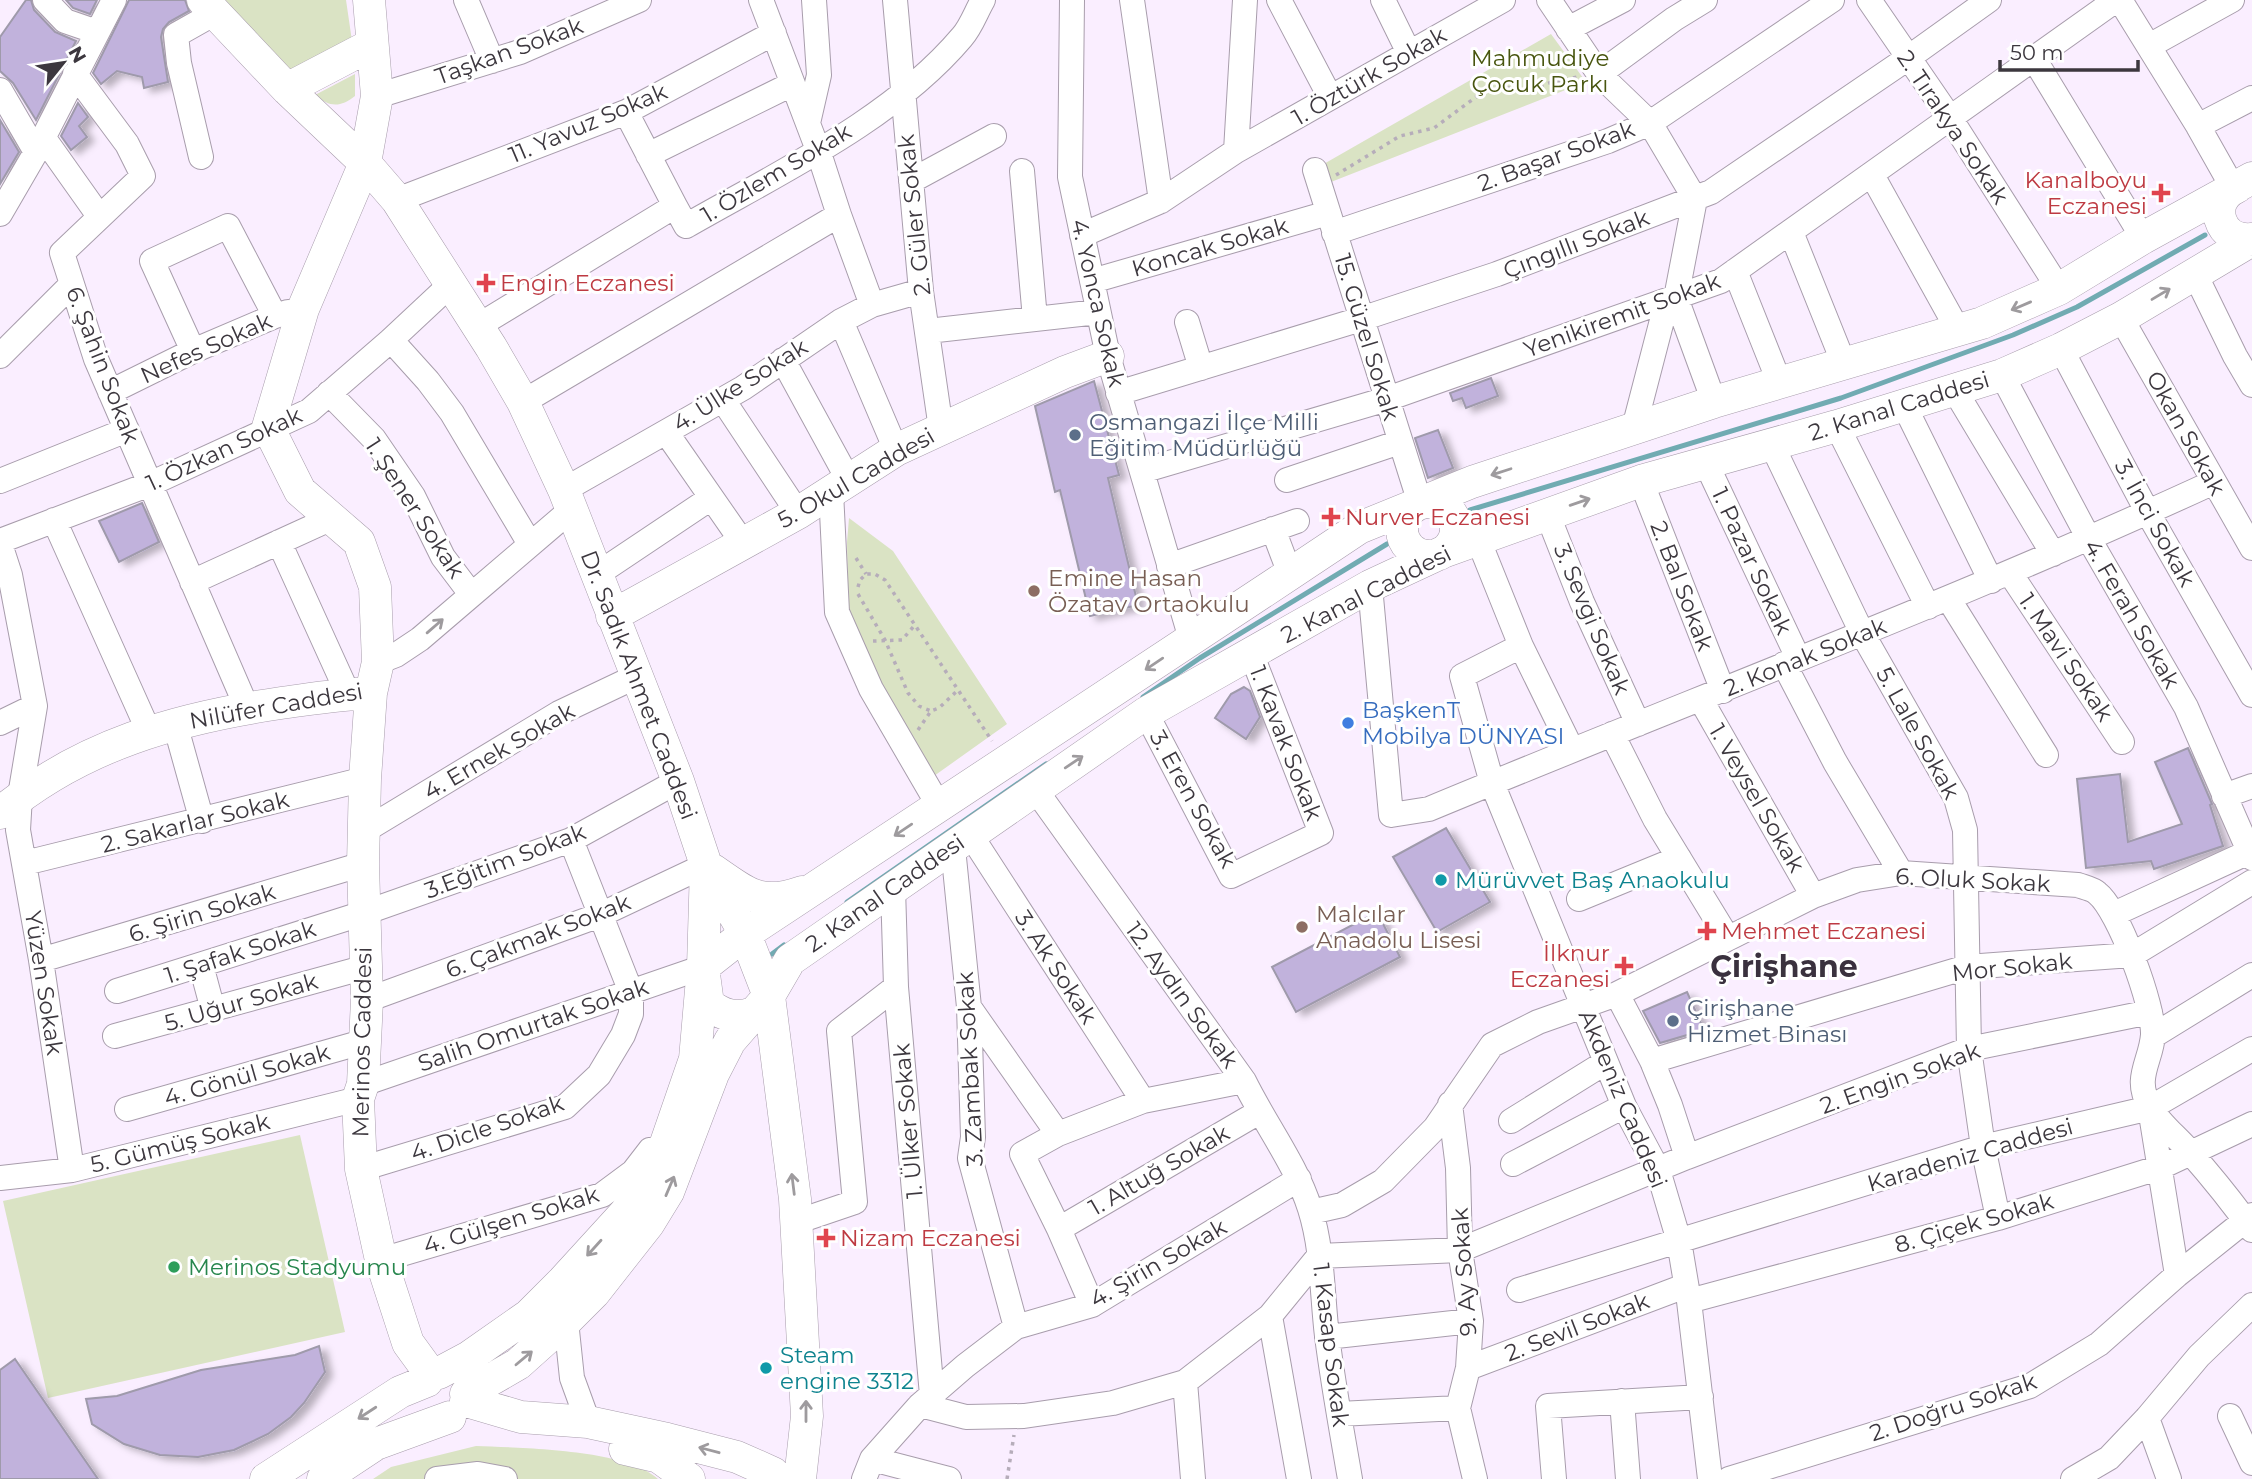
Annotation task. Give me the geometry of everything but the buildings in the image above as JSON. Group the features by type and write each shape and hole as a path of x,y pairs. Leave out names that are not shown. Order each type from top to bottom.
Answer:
{"main road":[{"path":"268,428 289,312 316,279 365,163 377,96 369,0"},
{"name":"Dr. Sadık Ahmet Caddesi","path":"209,7 288,89 365,163 397,200 452,283 523,401 568,500 678,781 706,865 745,934 762,1005 796,1222 807,1416 786,1477"},
{"path":"288,89 371,46"},
{"path":"2246,184 2221,200 2219,218 2222,226 2235,238 2252,240"},
{"name":"2. Kanal Caddesi","path":"704,967 745,934 1359,528 1472,482 1634,428 1982,323 2059,289 2143,239 2246,184"},
{"name":"2. Kanal Caddesi","path":"460,1406 518,1364 566,1321 619,1263 649,1223 668,1192 713,1074 730,1041 762,1005 790,960 1146,713 1370,586 1443,552 1640,481 1837,426 2002,375 2062,349 2122,318 2252,240"},
{"name":"5. Okul Caddesi","path":"612,616 798,513 896,450 1065,372 1108,356"},
{"name":"Nilüfer Caddesi","path":"10,805 67,765 125,739 247,708 360,693 378,662 375,587 359,542 300,491 268,428"},
{"path":"1420,503 1406,514 1402,531 1405,540 1416,552 1434,555 1443,552"},
{"name":"Merinos Caddesi","path":"360,693 365,779 363,864 367,1000 366,1041 360,1091 361,1169 380,1260 408,1343 433,1377"},
{"path":"706,865 756,898 774,899 820,886"},
{"path":"267,1479 400,1392 469,1357 529,1315 564,1281 614,1203 666,1143 695,1059 704,967 706,865"},
{"path":"704,967 708,1004 721,1014 738,1018 762,1005"},
{"path":"433,1377 422,1394 426,1407 436,1416 460,1406 521,1417 588,1422 737,1457 786,1477"},
{"path":"323,1479 376,1444 460,1406"},
{"path":"460,1406 480,1418 527,1433 580,1439 659,1457 689,1479"},
{"path":"742,1479 761,1471 786,1477"}],"street":[{"path":"45,0 65,21 97,32"},
{"path":"0,214 40,145 114,0"},
{"path":"466,0 492,61"},
{"name":"Taşkan Sokak","path":"377,96 520,52 598,8 639,0"},
{"path":"761,0 872,304"},
{"path":"808,123 819,75 814,0"},
{"name":"2. Güler Sokak","path":"895,0 921,291 941,429"},
{"name":"4. Yonca Sokak","path":"1072,0 1070,177 1108,356 1191,639"},
{"path":"1132,0 1161,201"},
{"path":"1236,151 1245,0"},
{"path":"1279,0 1330,97"},
{"path":"1384,0 1409,53"},
{"name":"1. Öztürk Sokak","path":"1082,235 1161,201 1236,151 1409,53 1471,8 1503,0"},
{"path":"1549,0 1599,74 1650,123 1695,199 1672,300 1634,428"},
{"path":"1567,29 1623,0"},
{"path":"1599,74 1667,10 1705,0"},
{"name":"2. Başar Sokak","path":"1331,223 1608,141 1650,123 1832,0"},
{"name":"2. Tırakya Sokak","path":"1868,0 1950,118 2059,289"},
{"name":"Çıngıllı Sokak","path":"1118,393 1497,274 1711,192 1989,0"},
{"path":"2118,0 2199,126 2246,184"},
{"name":"Yenikiremit Sokak","path":"1142,471 1387,399 1721,281 2033,57 2118,0"},
{"path":"2149,46 2225,2"},
{"name":"1. Özlem Sokak","path":"478,326 675,206 686,226 818,150 903,96 964,36 978,4"},
{"path":"201,157 179,64 176,35 209,7"},
{"name":"11. Yavuz Sokak","path":"397,200 626,112 774,33"},
{"path":"2033,57 2143,239"},
{"path":"0,90 40,145 99,216 143,176 127,144 75,74"},
{"path":"648,155 792,84"},
{"path":"2199,126 2252,99"},
{"path":"626,112 675,206"},
{"path":"911,181 994,136"},
{"path":"1022,171 1035,319"},
{"path":"1872,175 1958,330"},
{"name":"15. Güzel Sokak","path":"1317,177 1420,503"},
{"path":"523,401 839,215"},
{"name":"6. Şahin Sokak","path":"99,216 62,253 71,285 96,359 247,708"},
{"name":"Koncak Sokak","path":"1092,281 1331,223"},
{"path":"193,351 152,261 228,226 289,312"},
{"path":"1791,232 1844,364"},
{"path":"1735,271 1780,384"},
{"path":"2195,274 2252,385"},
{"name":"1. Özkan Sokak","path":"0,542 150,484 309,411 452,283"},
{"path":"0,356 71,285"},
{"name":"4. Ülke Sokak","path":"378,662 408,648 530,544 568,500 666,432 723,400 841,321 872,304 921,291"},
{"path":"1672,300 1714,402"},
{"name":"Nefes Sokak","path":"110,392 193,351 289,312"},
{"path":"928,331 1098,312"},
{"name":"Okan Sokak","path":"2122,318 2252,548"},
{"path":"841,321 896,450"},
{"path":"1187,322 1202,368"},
{"path":"391,340 429,381 452,413 530,544"},
{"name":"3. İnci Sokak","path":"2062,349 2148,513 2252,695"},
{"path":"783,360 840,486 837,612 872,689 939,806"},
{"name":"4. Ferah Sokak","path":"2002,375 2089,539 2186,707 2251,855"},
{"path":"1954,389 2053,554"},
{"name":"1. Şener Sokak","path":"329,393 374,439 413,496 443,557 471,594"},
{"path":"723,400 798,513"},
{"name":"1. Mavi Sokak","path":"1904,405 2000,577 2122,742"},
{"path":"1837,426 1938,603 2046,755"},
{"path":"0,481 127,430"},
{"path":"666,432 743,543"},
{"path":"1287,480 1400,442"},
{"name":"5. Lale Sokak","path":"1772,445 1863,633 1956,797 1965,830 1969,1049 1983,1147 1998,1218"},
{"name":"1. Pazar Sokak","path":"1706,463 1835,762 1901,873"},
{"name":"2. Bal Sokak","path":"1640,481 1712,696"},
{"name":"2. Konak Sokak","path":"1370,586 1391,815 1429,809 1712,696 1791,661 2000,577 2214,482"},
{"path":"596,575 711,498"},
{"name":"3. Sevgi Sokak","path":"1547,513 1582,602 1638,724"},
{"path":"192,582 332,518"},
{"path":"54,520 162,728 202,821"},
{"path":"1169,566 1297,521"},
{"path":"1273,529 1290,574"},
{"path":"1478,539 1521,646 1572,750"},
{"path":"0,542 5,576 35,706 0,723"},
{"path":"279,542 360,693"},
{"name":"Akdeniz Caddesi","path":"1521,646 1462,676 1492,783 1624,1106 1658,1170 1679,1241 1710,1479"},
{"name":"1. Kavak Sokak","path":"1251,653 1321,833"},
{"name":"4. Ernek Sokak","path":"364,831 559,713 637,676"},
{"name":"1. Veysel Sokak","path":"1712,696 1812,895"},
{"name":"Yüzen Sokak","path":"35,706 10,805 18,830 41,960 72,1170"},
{"name":"3. Eren Sokak","path":"1146,713 1231,876 1321,833"},
{"path":"1612,734 1655,819 1727,937"},
{"name":"2. Sakarlar Sokak","path":"24,863 365,779"},
{"name":"3.Eğitim Sokak","path":"364,913 570,840 678,781"},
{"path":"2224,796 2252,786"},
{"name":"12. Aydın Sokak","path":"1035,789 1244,1082 1299,1180 1311,1212"},
{"path":"570,840 631,992"},
{"name":"3. Zambak Sokak","path":"961,841 973,1137 970,1158 1016,1327"},
{"name":"3. Ak Sokak","path":"961,841 1143,1101"},
{"path":"2177,1275 2161,1167 2142,1074 2151,1024 2132,955 2114,915 2251,855"},
{"path":"1578,899 1679,858"},
{"name":"6. Şirin Sokak","path":"41,960 363,864"},
{"name":"6. Çakmak Sokak","path":"367,1000 600,915 706,865"},
{"name":"6. Oluk Sokak","path":"1583,1006 1617,994 1812,895 1857,880 1901,873 2077,885 2097,892 2114,915"},
{"path":"2132,955 2252,882"},
{"name":"1. Ülker Sokak","path":"893,888 896,987 926,1400"},
{"name":"1. Şafak Sokak","path":"117,991 364,913"},
{"name":"Mor Sokak","path":"1652,1061 1967,967 2132,955"},
{"path":"201,965 213,1010"},
{"name":"5. Uğur Sokak","path":"115,1037 366,967"},
{"name":"Salih Omurtak Sokak","path":"360,1091 704,967"},
{"path":"2151,1024 2252,975"},
{"path":"796,1222 855,1202 839,1031 896,987"},
{"name":"4. Dicle Sokak","path":"361,1169 565,1107 599,1075 623,1035 631,1014 631,992"},
{"path":"1617,994 1652,1061 1687,1157"},
{"path":"1311,1212 1342,1205 1383,1181 1435,1128 1492,1045 1538,1023 1583,1006"},
{"path":"969,1007 1058,1134"},
{"name":"2. Engin Sokak","path":"1658,1170 1969,1049 2151,1024"},
{"name":"4. Gönül Sokak","path":"127,1109 366,1041"},
{"name":"Karadeniz Caddesi","path":"1519,1290 1983,1147 2150,1108 2252,1049"},
{"path":"1511,1121 1606,1062"},
{"path":"1092,1305 1022,1154 1058,1134 1143,1101 1244,1082"},
{"name":"5. Gümüş Sokak","path":"0,1178 72,1170 360,1091"},
{"name":"9. Ay Sokak","path":"1450,1104 1458,1168 1460,1250 1471,1321 1468,1368 1458,1408 1475,1479"},
{"path":"1513,1164 1624,1106"},
{"path":"2150,1108 2249,1222"},
{"name":"1. Altuğ Sokak","path":"1059,1229 1259,1112"},
{"name":"8. Çiçek Sokak","path":"1687,1294 1998,1218 2161,1167 2252,1124"},
{"path":"926,1400 966,1417 1016,1416 1113,1403 1185,1382 1270,1316 1320,1256 1460,1250 1658,1170"},
{"name":"4. Şirin Sokak","path":"868,1469 926,1400 1016,1327 1092,1305 1299,1180"},
{"name":"4. Gülşen Sokak","path":"380,1260 614,1203"},
{"name":"1. Kasap Sokak","path":"1311,1212 1320,1256 1327,1337 1350,1479"},
{"name":"2. Doğru Sokak","path":"1729,1479 2030,1386 2099,1344 2177,1275 2249,1222"},
{"name":"2. Sevil Sokak","path":"1468,1368 1687,1294"},
{"path":"2073,1479 2109,1458 2199,1356 2252,1305"},
{"path":"1270,1316 1299,1479"},
{"path":"566,1321 572,1378 588,1422"},
{"path":"1327,1337 1471,1321"},
{"path":"1185,1382 1193,1479"},
{"path":"1554,1479 1548,1406 1701,1397"},
{"path":"1622,1401 1628,1479"},
{"path":"1339,1414 1458,1408"},
{"path":"2230,1416 2252,1463"},
{"path":"2147,1418 2169,1479"},
{"path":"868,1469 949,1479"},
{"path":"437,1479 478,1474 505,1479"}],"path":[{"path":"1317,177 1399,136 1434,128 1480,94 1496,87 1531,90 1552,82 1599,74"},
{"path":"857,589 866,574 876,574 885,580 1006,762"},
{"path":"860,600 885,640 908,693 919,706 931,711 939,708 958,690"},
{"path":"885,640 902,640 915,626"},
{"path":"1007,1479 1016,1416"}],"green space":[{"path":"224,0 346,0 352,41 298,77"},
{"name":"Mahmudiye Çocuk Parkı","path":"1551,34 1586,82 1331,182 1322,165"},
{"path":"355,74 355,96 350,100 330,104 315,95"},
{"path":"849,518 893,551 1007,724 934,776 882,684 848,610"},
{"name":"Merinos Stadyumu","path":"300,1135 345,1332 48,1398 3,1201"},
{"path":"476,1446 545,1449 598,1456 643,1469 658,1479 373,1479 391,1467"}],"waterway":[{"path":"1470,510 1841,398 2013,335 2077,307 2205,235"},
{"path":"1143,697 1200,658 1387,544"},
{"path":"847,902 1046,764"},
{"path":"772,954 784,945"}],"place":[{"name":"Kanalboyu Eczanesi","path":"2161,193"},
{"name":"Engin Eczanesi","path":"486,283"},
{"name":"Osmangazi İlçe Milli Eğitim Müdürlüğü","path":"1075,435"},
{"name":"Nurver Eczanesi","path":"1331,517"},
{"name":"Emine Hasan Özatav Ortaokulu","path":"1034,591"},
{"name":"BaşkenT Mobilya DÜNYASI","path":"1348,723"},
{"name":"Mürüvvet Baş Anaokulu","path":"1441,880"},
{"name":"Malcılar Anadolu Lisesi","path":"1302,927"},
{"name":"Mehmet Eczanesi","path":"1707,931"},
{"name":"İlknur Eczanesi","path":"1624,966"},
{"name":"Çirişhane Hizmet Binası","path":"1673,1021"},
{"name":"Nizam Eczanesi","path":"826,1238"},
{"name":"Merinos Stadyumu","path":"174,1267"},
{"name":"Steam engine 3312","path":"766,1368"}],"district":[{"name":"Çirişhane","path":"1784,967"}]}
